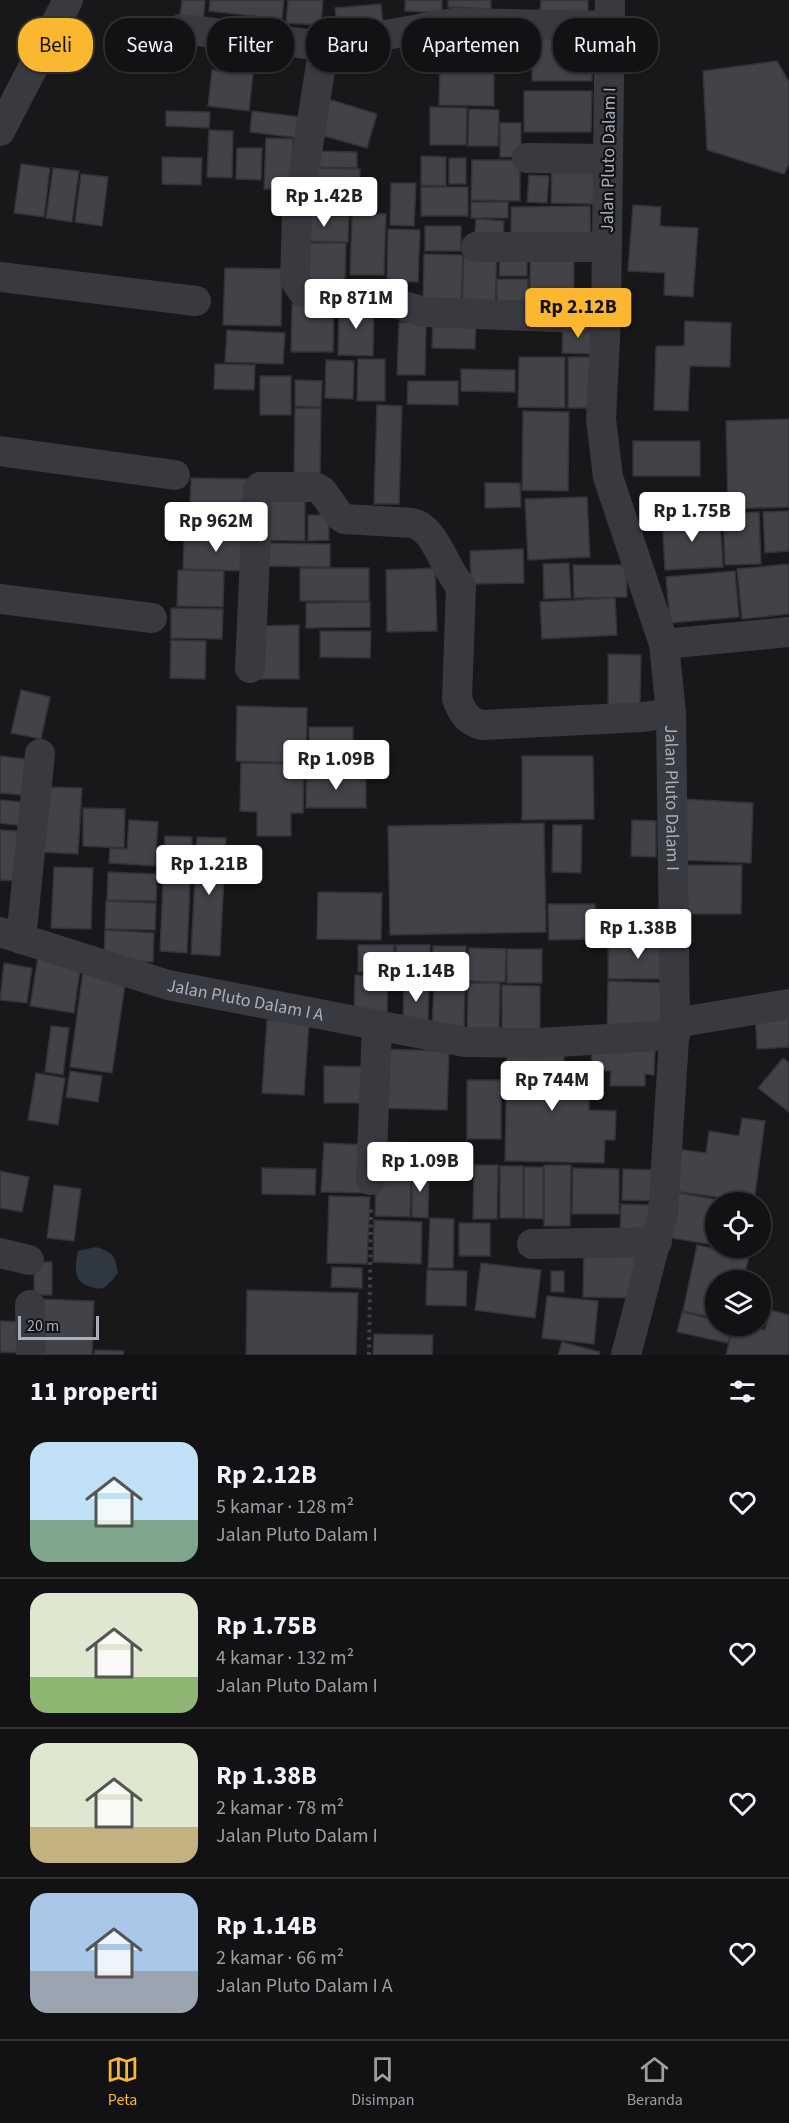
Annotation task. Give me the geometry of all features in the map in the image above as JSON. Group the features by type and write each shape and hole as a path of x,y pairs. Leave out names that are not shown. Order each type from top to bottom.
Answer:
{"street":[{"path":"0,131 68,0"},
{"path":"390,34 453,23 610,13"},
{"name":"Jalan Pluto Dalam I","path":"610,13 606,319 601,419 608,477 664,644 671,713 675,1029 663,1213 626,1355"},
{"path":"195,31 306,44"},
{"path":"320,72 297,215 295,280 303,292 377,298 424,312 606,319"},
{"path":"527,158 608,159"},
{"path":"476,247 607,247"},
{"path":"0,278 195,301"},
{"path":"0,451 175,475"},
{"path":"250,668 258,489 260,487 315,487 322,491 344,519 412,523 420,525 429,534 452,577 461,586 458,699 469,721 482,725 643,717 671,713"},
{"path":"0,599 152,618"},
{"path":"664,644 789,632"},
{"path":"10,936 40,754"},
{"name":"Jalan Pluto Dalam I A","path":"10,936 168,985 465,1042 540,1043 675,1029 789,1004"},
{"path":"371,1194 377,1026"},
{"path":"532,1244 657,1242"},
{"path":"0,1253 30,1260"},
{"path":"30,1305 31,1355"}],"path":[{"path":"369,1355 371,1194"}],"shaded area":[{"path":"96,1247 113,1256 118,1273 109,1284 101,1288 85,1285 76,1273 78,1251"}],"building":[{"path":"182,0 205,0 203,26 195,25 195,18 180,18"},
{"path":"210,0 284,0 282,18 209,11"},
{"path":"288,0 323,0 322,18 306,18 306,24 294,23 294,18 286,18"},
{"path":"405,0 442,0 442,13 405,11"},
{"path":"448,0 491,0 491,9 448,7"},
{"path":"541,0 588,0 588,12 540,11"},
{"path":"381,4 382,18 336,18 335,8"},
{"path":"541,28 553,28 553,72 592,72 592,81 532,81 532,72 541,72"},
{"path":"777,61 789,82 789,164 784,174 707,150 703,71"},
{"path":"212,72 253,74 249,111 208,106"},
{"path":"440,72 494,72 494,106 439,105"},
{"path":"524,91 592,91 591,132 524,132"},
{"path":"328,99 377,114 367,148 317,134"},
{"path":"430,107 467,108 466,145 430,145"},
{"path":"469,109 499,110 498,146 468,146"},
{"path":"166,111 210,112 209,128 166,126"},
{"path":"252,111 308,118 306,139 250,132"},
{"path":"500,123 521,123 521,157 500,157"},
{"path":"209,130 233,131 232,178 207,177"},
{"path":"266,138 293,139 291,190 264,189"},
{"path":"237,148 262,148 261,180 236,179"},
{"path":"313,151 357,152 357,168 312,167"},
{"path":"421,156 446,157 446,186 421,185"},
{"path":"162,157 202,158 201,185 162,184"},
{"path":"449,158 466,158 466,184 449,184"},
{"path":"472,160 520,160 520,201 471,200"},
{"path":"552,162 594,163 594,204 551,203"},
{"path":"21,164 50,168 44,217 14,213"},
{"path":"53,168 79,171 72,222 46,218"},
{"path":"312,168 360,169 359,201 312,200"},
{"path":"81,174 108,177 102,226 75,222"},
{"path":"529,175 549,176 547,203 527,202"},
{"path":"391,183 416,183 414,226 390,225"},
{"path":"421,187 468,187 468,216 421,216"},
{"path":"471,202 508,202 508,218 471,218"},
{"path":"633,205 661,207 660,226 698,228 693,297 664,295 665,273 628,271"},
{"path":"590,206 591,245 511,246 511,207"},
{"path":"352,213 386,214 384,275 350,275"},
{"path":"301,215 349,216 348,242 300,241"},
{"path":"476,219 504,221 503,243 474,242"},
{"path":"425,226 461,226 461,251 425,251"},
{"path":"388,229 420,230 418,282 387,281"},
{"path":"301,243 346,243 345,284 301,284"},
{"path":"464,247 497,249 495,311 462,310"},
{"path":"530,247 574,247 574,313 530,313"},
{"path":"500,248 527,248 527,276 499,276"},
{"path":"424,254 463,255 461,304 423,303"},
{"path":"225,268 282,269 281,326 223,325"},
{"path":"497,279 528,279 528,312 497,312"},
{"path":"292,304 334,304 333,352 291,352"},
{"path":"339,304 374,305 373,356 338,355"},
{"path":"433,317 476,317 475,349 432,348"},
{"path":"685,321 731,323 730,367 690,366 688,411 654,410 656,346 684,346"},
{"path":"399,322 426,323 425,375 397,375"},
{"path":"563,323 593,324 593,354 562,353"},
{"path":"227,330 285,333 283,364 225,362"},
{"path":"519,357 565,357 565,408 518,407"},
{"path":"568,357 593,357 592,408 568,408"},
{"path":"358,359 385,359 385,401 357,401"},
{"path":"326,360 354,361 353,399 325,398"},
{"path":"215,364 255,365 254,390 214,389"},
{"path":"461,369 515,370 515,392 461,391"},
{"path":"260,376 291,376 291,415 260,415"},
{"path":"295,380 322,381 321,407 295,406"},
{"path":"408,381 458,381 458,405 407,404"},
{"path":"377,405 402,406 399,504 374,504"},
{"path":"295,408 321,408 320,478 294,477"},
{"path":"523,411 569,412 568,491 522,490"},
{"path":"789,419 789,507 728,509 726,421"},
{"path":"633,441 700,441 700,476 633,476"},
{"path":"191,478 250,479 250,507 190,506"},
{"path":"485,483 520,483 521,507 485,508"},
{"path":"264,492 305,493 305,541 263,540"},
{"path":"587,497 590,557 528,560 525,499"},
{"path":"190,508 237,509 236,533 190,532"},
{"path":"789,511 789,551 765,553 763,512"},
{"path":"759,512 761,564 725,565 723,514"},
{"path":"308,515 329,515 329,540 308,541"},
{"path":"720,516 723,567 665,570 662,519"},
{"path":"184,535 249,537 247,571 183,569"},
{"path":"263,543 330,544 330,567 263,566"},
{"path":"523,549 524,583 471,584 470,551"},
{"path":"569,563 571,598 544,599 543,564"},
{"path":"789,564 789,614 742,619 737,569"},
{"path":"573,565 626,565 627,597 574,598"},
{"path":"300,568 369,568 369,601 300,601"},
{"path":"435,568 437,631 387,632 386,570"},
{"path":"178,570 224,571 223,607 177,606"},
{"path":"735,571 739,617 670,623 666,577"},
{"path":"615,598 617,635 542,639 540,602"},
{"path":"370,602 370,627 306,628 306,603"},
{"path":"171,608 223,609 222,639 171,638"},
{"path":"299,625 299,679 259,679 259,626"},
{"path":"320,631 371,631 370,658 320,657"},
{"path":"171,640 206,641 205,679 170,678"},
{"path":"608,654 641,655 640,706 608,706"},
{"path":"21,690 50,697 41,739 11,733"},
{"path":"237,706 307,708 306,763 236,761"},
{"path":"309,727 353,727 353,771 309,771"},
{"path":"0,756 26,759 22,795 0,793"},
{"path":"522,756 593,756 594,819 522,820"},
{"path":"241,763 304,764 303,813 291,813 291,836 257,836 257,812 240,811"},
{"path":"306,774 366,774 366,808 306,808"},
{"path":"45,787 82,788 78,854 42,852"},
{"path":"683,799 753,803 751,863 680,860"},
{"path":"0,800 23,802 21,826 0,823"},
{"path":"83,808 125,809 124,848 83,846"},
{"path":"129,820 158,822 155,866 109,863 110,848 127,849"},
{"path":"632,820 656,821 656,857 631,856"},
{"path":"544,823 546,932 390,935 388,826"},
{"path":"553,825 582,825 581,873 552,872"},
{"path":"0,830 18,831 15,881 0,880"},
{"path":"165,836 192,837 187,953 160,951"},
{"path":"197,837 226,838 220,956 191,954"},
{"path":"680,865 742,865 741,914 680,914"},
{"path":"54,867 93,868 91,929 51,928"},
{"path":"108,872 157,874 156,901 107,900"},
{"path":"318,892 382,893 381,940 317,939"},
{"path":"106,901 156,903 155,930 105,929"},
{"path":"548,904 595,904 596,939 549,940"},
{"path":"105,930 154,933 153,962 104,960"},
{"path":"608,942 668,942 668,979 608,979"},
{"path":"358,945 394,945 394,972 358,972"},
{"path":"396,945 430,945 430,982 396,982"},
{"path":"433,946 466,946 465,986 433,986"},
{"path":"469,948 506,949 505,982 468,981"},
{"path":"507,949 542,949 542,983 507,983"},
{"path":"38,957 81,963 74,1013 30,1006"},
{"path":"4,963 32,968 27,1003 0,1000"},
{"path":"83,971 126,978 112,1073 70,1067"},
{"path":"355,975 388,976 387,1015 354,1014"},
{"path":"608,981 665,983 663,1033 607,1031"},
{"path":"468,983 500,983 499,1038 467,1037"},
{"path":"404,984 429,985 428,1022 403,1021"},
{"path":"502,985 540,986 540,1039 502,1038"},
{"path":"434,988 465,989 464,1028 432,1027"},
{"path":"755,1013 789,1017 789,1047 757,1049"},
{"path":"267,1020 309,1023 304,1095 262,1093"},
{"path":"51,1026 69,1028 63,1075 45,1072"},
{"path":"592,1045 655,1047 654,1075 645,1074 645,1086 610,1086 611,1071 591,1070"},
{"path":"381,1049 449,1051 447,1110 379,1108"},
{"path":"507,1050 564,1051 564,1077 589,1077 589,1110 616,1111 615,1140 605,1140 604,1163 505,1161"},
{"path":"783,1058 789,1063 789,1112 758,1088"},
{"path":"324,1066 370,1067 370,1103 324,1103"},
{"path":"70,1071 102,1076 98,1102 66,1097"},
{"path":"36,1073 65,1078 58,1125 28,1120"},
{"path":"467,1080 501,1080 501,1139 467,1139"},
{"path":"742,1118 765,1121 755,1192 705,1192 705,1195 673,1191 678,1149 706,1153 709,1131 739,1136"},
{"path":"377,1142 430,1143 430,1168 377,1166"},
{"path":"324,1143 368,1145 366,1193 321,1192"},
{"path":"474,1165 498,1165 497,1219 473,1219"},
{"path":"544,1165 571,1165 570,1226 544,1226"},
{"path":"500,1166 523,1166 523,1218 500,1218"},
{"path":"524,1167 543,1167 543,1219 524,1218"},
{"path":"262,1168 316,1169 315,1195 262,1194"},
{"path":"573,1168 619,1169 619,1214 572,1214"},
{"path":"376,1169 411,1169 410,1217 375,1216"},
{"path":"412,1169 429,1169 428,1218 412,1217"},
{"path":"623,1169 657,1170 656,1201 622,1200"},
{"path":"0,1171 29,1177 22,1212 0,1208"},
{"path":"54,1185 81,1189 74,1241 47,1238"},
{"path":"673,1192 705,1198 705,1244 665,1237"},
{"path":"329,1196 370,1197 367,1264 327,1263"},
{"path":"621,1204 651,1205 651,1236 620,1236"},
{"path":"430,1218 454,1219 453,1268 428,1268"},
{"path":"374,1220 422,1222 421,1264 373,1262"},
{"path":"459,1223 490,1223 490,1256 459,1256"},
{"path":"697,1245 705,1247 705,1258 749,1258 746,1270 705,1270 705,1316 683,1311"},
{"path":"584,1246 636,1247 636,1298 583,1297"},
{"path":"34,1262 52,1262 52,1295 34,1295"},
{"path":"481,1263 541,1270 535,1318 475,1310"},
{"path":"332,1267 362,1268 362,1288 331,1287"},
{"path":"427,1270 467,1271 466,1306 426,1305"},
{"path":"551,1271 564,1271 564,1292 551,1292"},
{"path":"247,1290 358,1293 356,1355 246,1355"},
{"path":"547,1296 598,1301 594,1344 542,1338"},
{"path":"38,1299 94,1301 92,1355 37,1355"},
{"path":"771,1310 789,1315 789,1355 726,1355 731,1336 771,1336"},
{"path":"682,1312 705,1317 705,1336 730,1336 728,1343 677,1332"},
{"path":"0,1321 25,1322 24,1353 0,1352"},
{"path":"374,1334 433,1335 432,1355 373,1355"},
{"path":"562,1342 600,1352 599,1355 558,1355"},
{"path":"95,1350 124,1351 123,1355 94,1355"}]}
